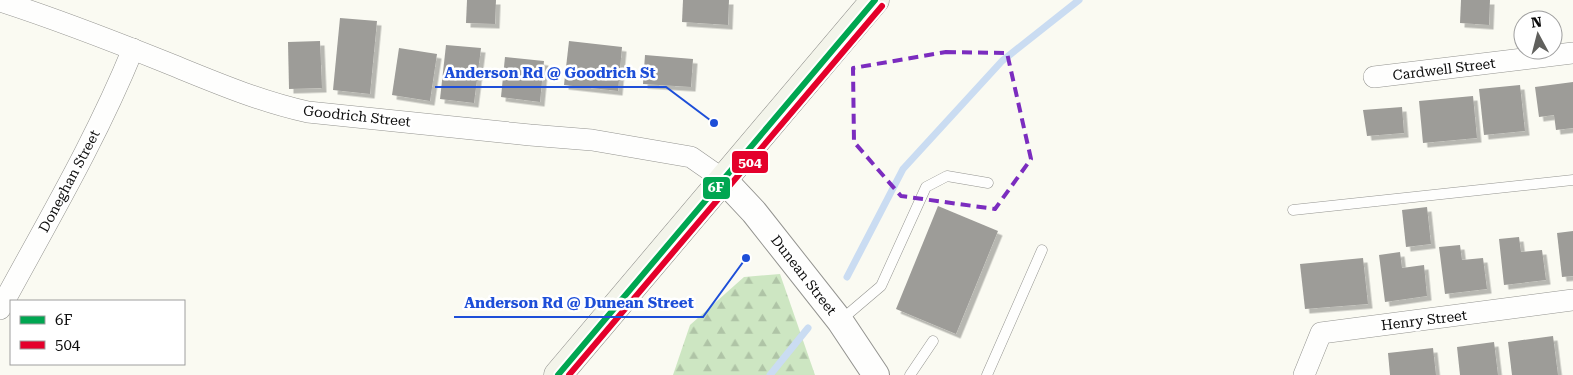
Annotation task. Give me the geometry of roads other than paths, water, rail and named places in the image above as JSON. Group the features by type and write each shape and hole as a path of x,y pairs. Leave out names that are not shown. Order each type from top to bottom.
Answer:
{"main road":[{"path":"558,375 875,0"}],"street":[{"name":"Goodrich Street","path":"0,1 133,49 280,106 308,112 592,140 691,157 724,180"},
{"name":"Doneghan Street","path":"0,309 94,136 133,49"},
{"name":"Cardwell Street","path":"1374,77 1573,53"},
{"name":"Dunean Street","path":"724,180 754,212 840,321 876,375"},
{"name":"Henry Street","path":"1304,375 1321,333 1573,300"}],"lane":[{"path":"840,321 881,286 926,187 947,176 988,183"},
{"path":"1292,210 1573,180"},
{"path":"987,375 1042,250"},
{"path":"910,375 933,341"}],"waterway":[{"path":"847,277 903,169 1002,61 1079,0"},
{"path":"770,375 808,328"}],"place":[{"name":"Anderson Rd @ Goodrich St","path":"714,123"},
{"name":"Anderson Rd @ Dunean Street","path":"746,258"}]}
